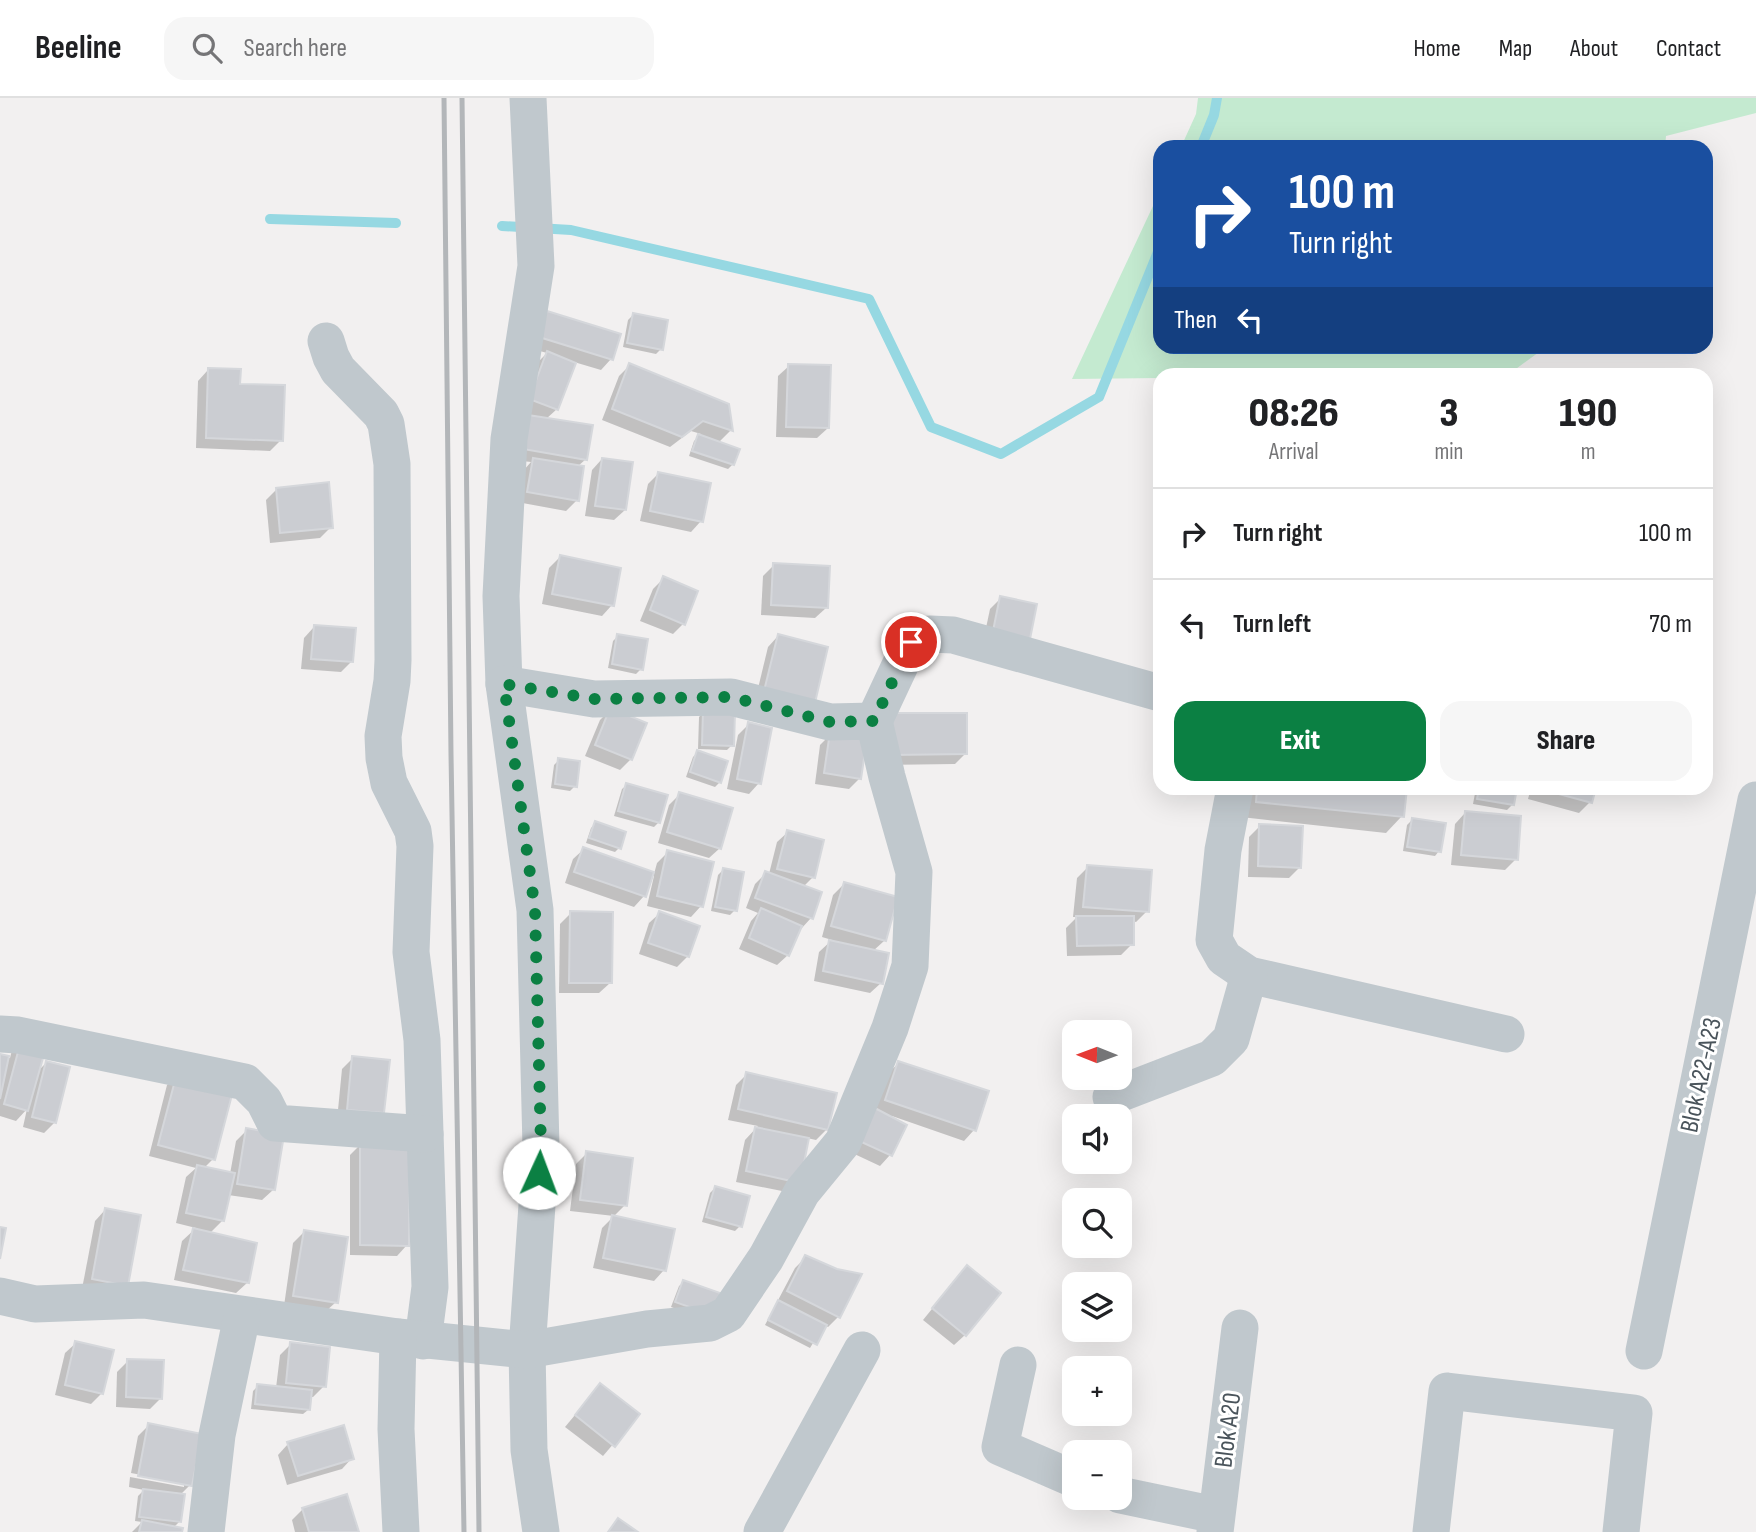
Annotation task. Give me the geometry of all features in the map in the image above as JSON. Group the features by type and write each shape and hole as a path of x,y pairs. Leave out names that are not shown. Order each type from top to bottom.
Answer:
{"street":[{"path":"528,98 536,266 509,439 501,596 504,684 535,910 541,1147 527,1350 528,1450 541,1532"},
{"path":"326,341 338,370 381,414 389,432 392,464 393,660 383,736 383,758 389,783 413,831 415,845 411,953 422,1040 430,1287 411,1339 396,1429 401,1532"},
{"path":"0,1296 35,1304 144,1300 411,1339 527,1350 647,1329 710,1323 728,1314 766,1258 802,1192 843,1142 891,1028 910,966 914,872 874,721 911,642 930,634 953,635 1153,691"},
{"path":"504,684 594,699 731,697 830,722 874,721"},
{"path":"1234,795 1223,850 1214,940 1224,958 1250,975 1506,1034"},
{"name":"Blok A22-A23","path":"1644,1351 1756,800"},
{"path":"1111,1097 1212,1058 1231,1039 1250,975"},
{"path":"0,1034 18,1035 245,1082 264,1101 267,1112 275,1123 425,1134"},
{"path":"206,1532 217,1435 242,1316"},
{"name":"Blok A20","path":"1215,1523 1240,1328"},
{"path":"762,1532 862,1350"},
{"path":"1018,1365 1000,1447 1062,1474"},
{"path":"1431,1532 1447,1391 1634,1413 1621,1532"},
{"path":"1132,1499 1215,1523"}],"green space":[{"path":"1198,98 1756,98 1756,113 1666,136 1666,140 1184,140 1196,114"},
{"path":"1153,206 1153,354 1536,354 1517,368 1153,368 1153,378 1072,379"}],"building":[{"path":"547,311 621,334 613,360 539,337"},
{"path":"633,313 668,320 663,350 627,343"},
{"path":"547,351 576,363 558,410 529,399"},
{"path":"629,363 729,404 733,431 703,421 682,437 612,409"},
{"path":"788,364 831,365 829,428 786,427"},
{"path":"208,368 241,369 240,384 285,385 283,441 206,438"},
{"path":"528,415 593,425 587,460 523,449"},
{"path":"698,434 740,449 734,465 692,451"},
{"path":"533,458 584,466 579,501 527,492"},
{"path":"602,458 633,462 626,510 595,506"},
{"path":"658,472 711,483 703,522 650,511"},
{"path":"329,482 333,528 280,533 276,488"},
{"path":"560,555 621,568 614,606 552,594"},
{"path":"773,563 830,566 828,608 771,605"},
{"path":"663,576 698,591 685,625 650,610"},
{"path":"1000,596 1037,604 1029,644 992,636"},
{"path":"314,625 356,628 353,662 311,659"},
{"path":"617,634 648,639 643,670 612,664"},
{"path":"778,634 828,647 814,707 763,695"},
{"path":"610,708 647,723 632,760 595,745"},
{"path":"703,710 735,712 734,746 702,745"},
{"path":"890,713 967,713 967,754 891,755"},
{"path":"748,722 772,728 761,784 737,779"},
{"path":"830,732 867,738 861,779 824,773"},
{"path":"697,750 728,761 721,783 690,772"},
{"path":"558,758 580,761 577,787 555,784"},
{"path":"626,783 668,795 660,823 618,811"},
{"path":"679,792 733,808 721,849 667,832"},
{"path":"1256,795 1406,795 1404,817 1256,802"},
{"path":"1478,795 1516,795 1514,805 1477,799"},
{"path":"1563,795 1594,795 1592,803"},
{"path":"1465,811 1521,816 1518,860 1461,855"},
{"path":"1412,818 1446,823 1441,852 1407,847"},
{"path":"595,821 626,832 621,849 589,838"},
{"path":"1259,824 1303,826 1301,868 1258,866"},
{"path":"787,830 824,840 815,878 777,869"},
{"path":"583,847 654,872 646,897 574,872"},
{"path":"667,850 714,862 703,907 657,896"},
{"path":"1087,865 1152,870 1149,912 1083,907"},
{"path":"723,868 744,872 737,911 715,907"},
{"path":"765,871 822,892 813,919 755,898"},
{"path":"844,882 898,897 886,941 831,926"},
{"path":"761,908 802,926 789,956 749,938"},
{"path":"570,911 613,912 612,983 569,983"},
{"path":"659,911 700,926 689,957 648,943"},
{"path":"1076,916 1134,916 1134,945 1077,946"},
{"path":"829,940 889,953 883,984 823,971"},
{"path":"22,1037 47,1044 28,1111 4,1104"},
{"path":"0,1054 9,1056 0,1099"},
{"path":"352,1056 390,1060 384,1113 347,1110"},
{"path":"46,1061 70,1067 56,1123 32,1117"},
{"path":"898,1061 989,1091 976,1131 885,1100"},
{"path":"746,1072 837,1093 828,1130 738,1109"},
{"path":"177,1073 234,1087 215,1160 158,1145"},
{"path":"873,1107 907,1125 892,1156 857,1140"},
{"path":"755,1127 809,1138 800,1183 746,1171"},
{"path":"246,1128 284,1135 275,1190 237,1184"},
{"path":"360,1142 410,1143 409,1246 360,1245"},
{"path":"586,1151 633,1158 627,1206 580,1200"},
{"path":"197,1165 235,1173 224,1221 186,1213"},
{"path":"715,1186 750,1196 742,1227 706,1217"},
{"path":"105,1208 141,1215 128,1286 92,1279"},
{"path":"612,1215 675,1229 666,1271 603,1258"},
{"path":"0,1227 6,1228 0,1259"},
{"path":"193,1228 257,1243 249,1283 183,1270"},
{"path":"304,1230 348,1237 338,1303 293,1296"},
{"path":"805,1255 837,1269 862,1274 840,1318 787,1291"},
{"path":"967,1265 1001,1293 966,1336 932,1308"},
{"path":"683,1280 723,1294 715,1316 675,1302"},
{"path":"778,1300 827,1325 817,1345 768,1320"},
{"path":"75,1341 114,1350 103,1394 65,1385"},
{"path":"290,1342 330,1347 326,1387 286,1383"},
{"path":"127,1359 164,1360 162,1399 126,1397"},
{"path":"600,1383 640,1414 615,1447 575,1415"},
{"path":"257,1384 312,1390 310,1410 255,1404"},
{"path":"148,1423 202,1434 192,1486 138,1476"},
{"path":"344,1425 354,1459 298,1476 287,1442"},
{"path":"143,1489 185,1494 181,1522 139,1517"},
{"path":"347,1494 359,1532 309,1532 302,1508"},
{"path":"618,1518 638,1532 608,1532"},
{"path":"142,1520 183,1528 182,1532 139,1532"}],"waterway":[{"path":"1204,140 1214,115 1217,98"},
{"path":"270,219 396,223"},
{"path":"502,226 571,230 869,299 931,427 1001,454 1099,397 1153,264"}],"railway":[{"path":"444,98 451,754 464,1532"},
{"path":"462,98 479,1532"}],"route":[{"path":"539,1173 541,1147 535,910 504,684 594,699 731,697 830,722 874,721 911,642"}]}
